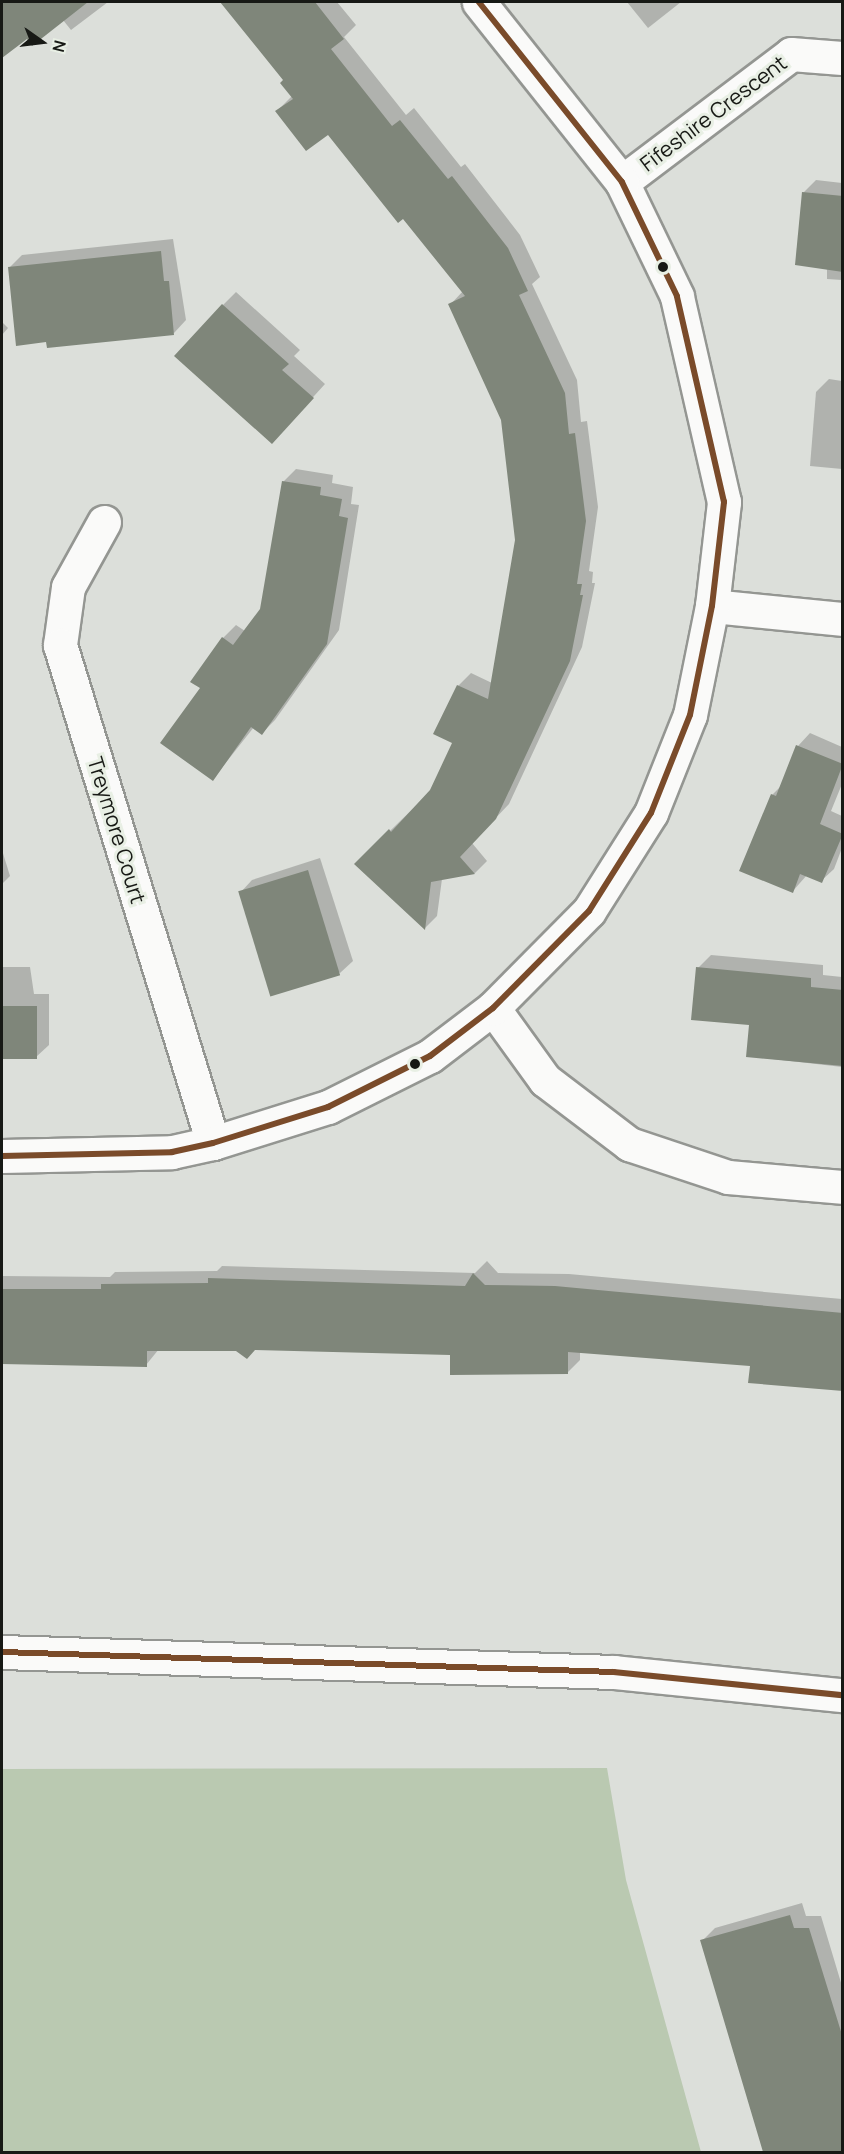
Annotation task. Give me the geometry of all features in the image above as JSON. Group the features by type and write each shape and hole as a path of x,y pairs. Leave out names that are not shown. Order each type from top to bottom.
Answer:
{"street":[{"path":"2,1156 172,1152 213,1143 328,1107 430,1056 493,1008 589,911 651,813 690,715 712,606 724,502 722,491 677,296 622,182 480,2"},
{"name":"Fifeshire Crescent","path":"622,182 791,54 843,58"},
{"name":"Treymore Court","path":"104,522 68,587 60,645 213,1143"},
{"path":"712,606 843,619"},
{"path":"493,1008 545,1080 629,1144 728,1177 843,1187"},
{"path":"2,1652 603,1672 843,1695"}],"green space":[{"path":"607,1768 626,1880 701,2152 2,2152 2,1769"}],"building":[{"path":"2,2 88,2 32,46 27,39 2,58"},
{"path":"220,2 315,2 344,39 331,49 392,126 400,120 448,179 452,176 508,248 528,291 519,295 565,393 569,434 575,433 586,521 577,584 582,584 580,595 583,595 570,661 496,819 460,857 475,874 431,882 425,930 354,864 389,829 391,832 430,790 452,743 433,734 457,685 488,699 515,540 501,420 448,304 465,296 403,219 398,223 328,135 306,151 275,111 293,99 280,83 283,80"},
{"path":"802,192 843,196 843,272 795,265"},
{"path":"161,251 164,281 169,281 174,335 47,348 46,342 16,346 8,267"},
{"path":"222,304 289,364 282,370 314,398 272,444 174,356"},
{"path":"282,481 321,487 320,495 342,499 339,516 348,518 327,644 262,735 251,727 213,781 160,743 200,688 190,682 222,637 233,645 260,609"},
{"path":"796,745 843,764 820,824 843,834 822,883 800,874 793,893 739,871 771,794 776,796"},
{"path":"308,870 340,975 270,997 238,891"},
{"path":"696,967 811,978 811,987 843,990 843,1066 746,1057 749,1025 691,1020"},
{"path":"2,1006 37,1006 37,1059 2,1059"},
{"path":"473,1273 485,1285 555,1286 843,1313 843,1391 748,1383 750,1366 568,1352 568,1374 450,1375 450,1355 255,1350 247,1359 236,1351 147,1351 147,1367 2,1364 2,1289 101,1289 101,1284 208,1283 208,1278 465,1286"},
{"path":"790,1915 794,1928 809,1928 843,2038 843,2152 763,2152 700,1940"}],"transit line":[{"path":"2,1156 172,1152 213,1143 328,1107 430,1056 493,1008 589,911 651,813 690,715 712,606 724,502 677,296 622,182 479,2"},
{"path":"2,1652 614,1672 842,1695"}]}
